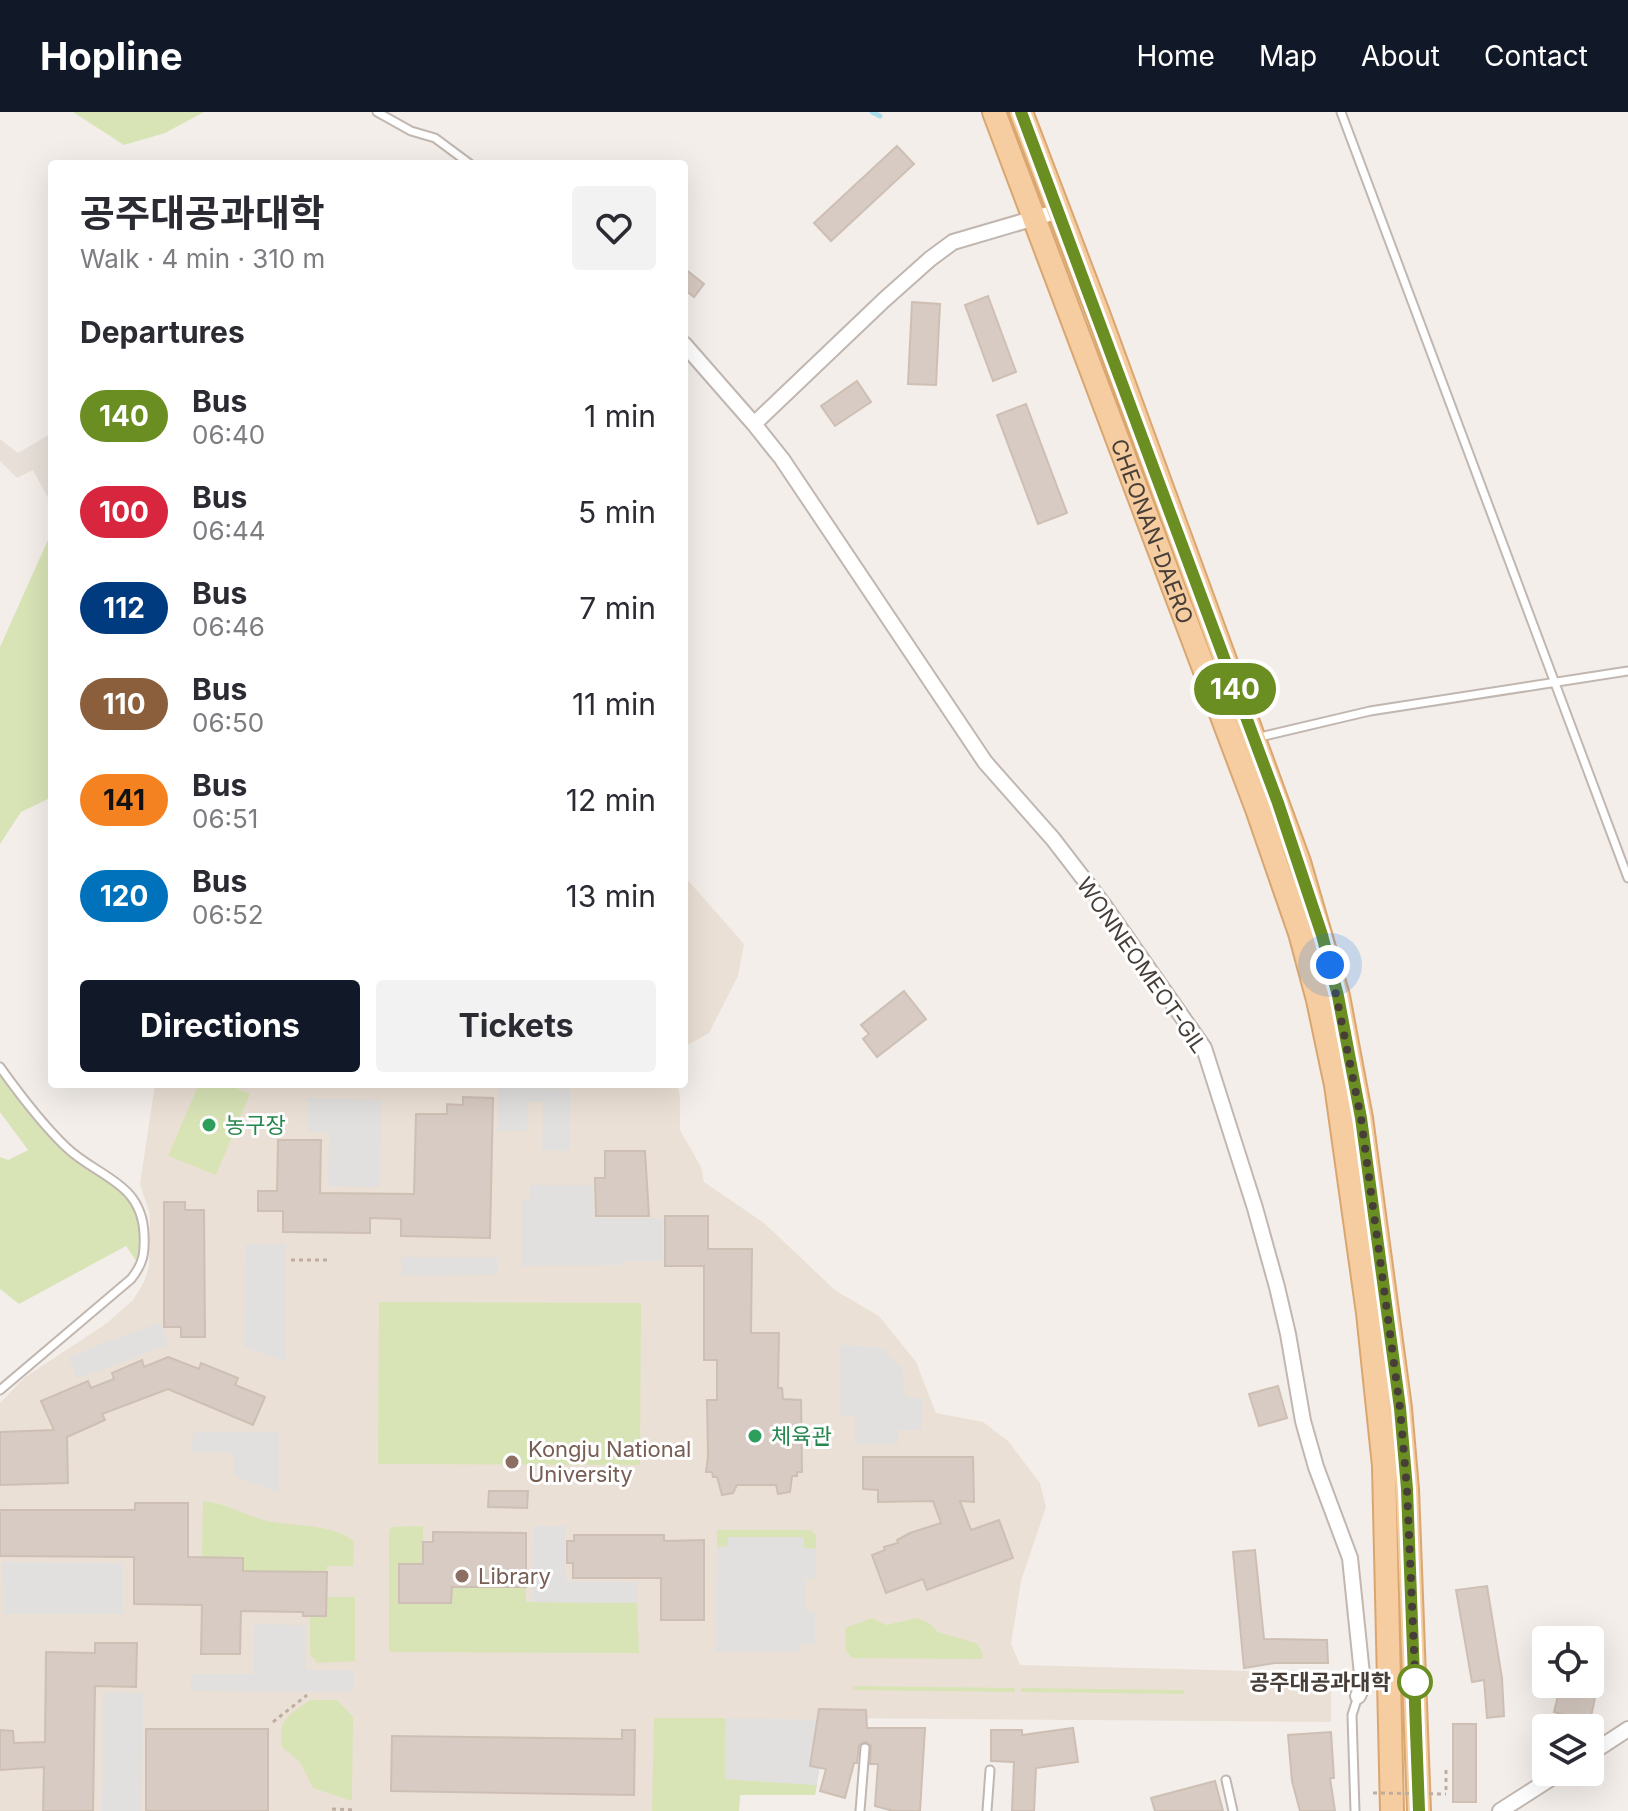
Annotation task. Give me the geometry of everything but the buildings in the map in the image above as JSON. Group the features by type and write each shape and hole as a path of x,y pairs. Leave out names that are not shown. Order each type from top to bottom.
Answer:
{"main road":[{"name":"CHEONAN-DAERO","path":"994,112 1257,809 1300,933 1318,1000 1336,1085 1368,1313 1384,1466 1392,1811"},
{"name":"CHEONAN-DAERO","path":"1021,112 1254,738 1322,935 1338,996 1361,1118 1400,1408 1407,1489 1419,1811"}],"street":[{"path":"754,424 930,259 953,242 1059,211"},
{"name":"WONNEOMEOT-GIL","path":"688,349 782,459 985,762 1053,839 1103,904 1204,1048 1277,1287 1303,1421 1316,1467 1350,1558 1363,1684 1358,1696"},
{"path":"1604,1745 1628,1729"},
{"path":"1500,1811 1539,1786"}],"lane":[{"path":"377,112 411,131 435,138 465,160"},
{"path":"1341,112 1628,878"},
{"path":"1254,738 1370,711 1628,671"},
{"path":"0,1067 68,1149 110,1177 135,1201 142,1216 144,1254 142,1266 131,1279 0,1390"},
{"path":"1355,1811 1352,1715 1358,1696"},
{"path":"860,1811 865,1748"},
{"path":"987,1811 990,1770"},
{"path":"1226,1780 1233,1811"}],"path":[{"path":"291,1260 329,1260"},
{"path":"273,1722 307,1695"},
{"path":"1373,1793 1446,1794 1446,1770"},
{"path":"332,1809 356,1810"}],"shaded area":[{"path":"48,435 48,498 33,470 17,478 0,461 0,439 18,453"},
{"path":"688,881 744,944 738,976 709,1033 688,1045"},
{"name":"Kongju National University","path":"154,1088 678,1088 680,1130 701,1167 704,1182 764,1223 836,1291 879,1316 916,1362 936,1413 983,1422 1008,1441 1040,1483 1046,1507 1021,1581 1011,1644 1020,1665 1331,1673 1331,1722 828,1718 815,1795 740,1795 739,1811 0,1811 0,1403 24,1378 107,1323 133,1300 149,1266 150,1215 140,1184"},
{"path":"497,1088 571,1089 570,1151 542,1150 543,1102 528,1102 527,1131 497,1131"},
{"path":"308,1098 382,1100 380,1187 328,1186 329,1133 307,1132"},
{"path":"530,1185 593,1185 593,1218 663,1218 663,1261 623,1261 622,1265 521,1266 521,1200 530,1199"},
{"path":"245,1244 286,1244 285,1362 244,1347"},
{"path":"401,1257 497,1257 497,1275 401,1276"},
{"path":"160,1322 169,1345 77,1379 68,1357"},
{"path":"840,1345 877,1347 885,1351 902,1369 906,1397 923,1399 922,1430 899,1430 898,1444 855,1445 855,1415 839,1415"},
{"path":"193,1432 279,1432 279,1492 233,1476 233,1453 192,1452"},
{"path":"533,1526 565,1526 565,1581 637,1582 637,1603 532,1602"},
{"path":"728,1537 804,1537 804,1548 816,1549 816,1578 805,1579 805,1610 815,1612 815,1644 801,1644 800,1652 715,1652 717,1547 728,1546"},
{"path":"2,1562 123,1563 123,1614 4,1614"},
{"path":"254,1624 306,1625 306,1670 354,1670 353,1692 191,1691 191,1674 253,1674"},
{"path":"103,1692 143,1693 142,1811 102,1811"},
{"path":"726,1718 827,1720 817,1785 725,1779"}],"green space":[{"path":"73,112 204,112 165,133 124,145"},
{"path":"48,540 48,799 21,812 0,844 0,647"},
{"path":"0,1074 30,1114 64,1150 130,1201 140,1223 139,1265 126,1246 19,1304 0,1289 0,1157 8,1160 28,1150 0,1112"},
{"name":"농구장","path":"197,1088 236,1088 250,1094 216,1175 168,1156"},
{"path":"379,1302 641,1303 640,1465 378,1464"},
{"path":"203,1501 263,1520 324,1529 346,1536 354,1542 353,1566 327,1566 327,1572 243,1571 243,1558 202,1557"},
{"path":"423,1526 423,1564 399,1564 399,1603 451,1603 452,1587 526,1587 526,1602 637,1603 639,1653 389,1652 389,1532 391,1527"},
{"path":"717,1530 811,1530 816,1535 816,1549 804,1548 804,1537 728,1537 728,1547 717,1547"},
{"path":"327,1597 355,1597 355,1661 317,1663 310,1654 310,1616 326,1616"},
{"path":"872,1618 886,1625 917,1618 929,1623 938,1632 976,1643 983,1659 852,1658 846,1651 845,1628"},
{"path":"853,1686 1015,1688 1015,1692 853,1690"},
{"path":"1021,1688 1184,1690 1184,1694 1021,1692"},
{"path":"310,1700 337,1700 353,1717 352,1801 313,1788 300,1762 282,1747 283,1724"},
{"path":"654,1718 726,1718 725,1779 817,1785 815,1795 740,1795 739,1811 652,1811"}],"waterway":[{"path":"872,112 880,116"}],"bus line":[{"name":"140","path":"1021,112 1278,803 1322,935 1338,996 1361,1118 1400,1408 1407,1489 1419,1811"}],"place":[{"name":"농구장","path":"209,1125"},
{"name":"체육관","path":"755,1436"},
{"name":"Kongju National University","path":"512,1462"},
{"name":"Library","path":"462,1576"},
{"name":"공주대공과대학","path":"1415,1682"}],"route":[{"path":"1330,965 1361,1118 1400,1408 1407,1489 1416,1697 1415,1682"}]}
